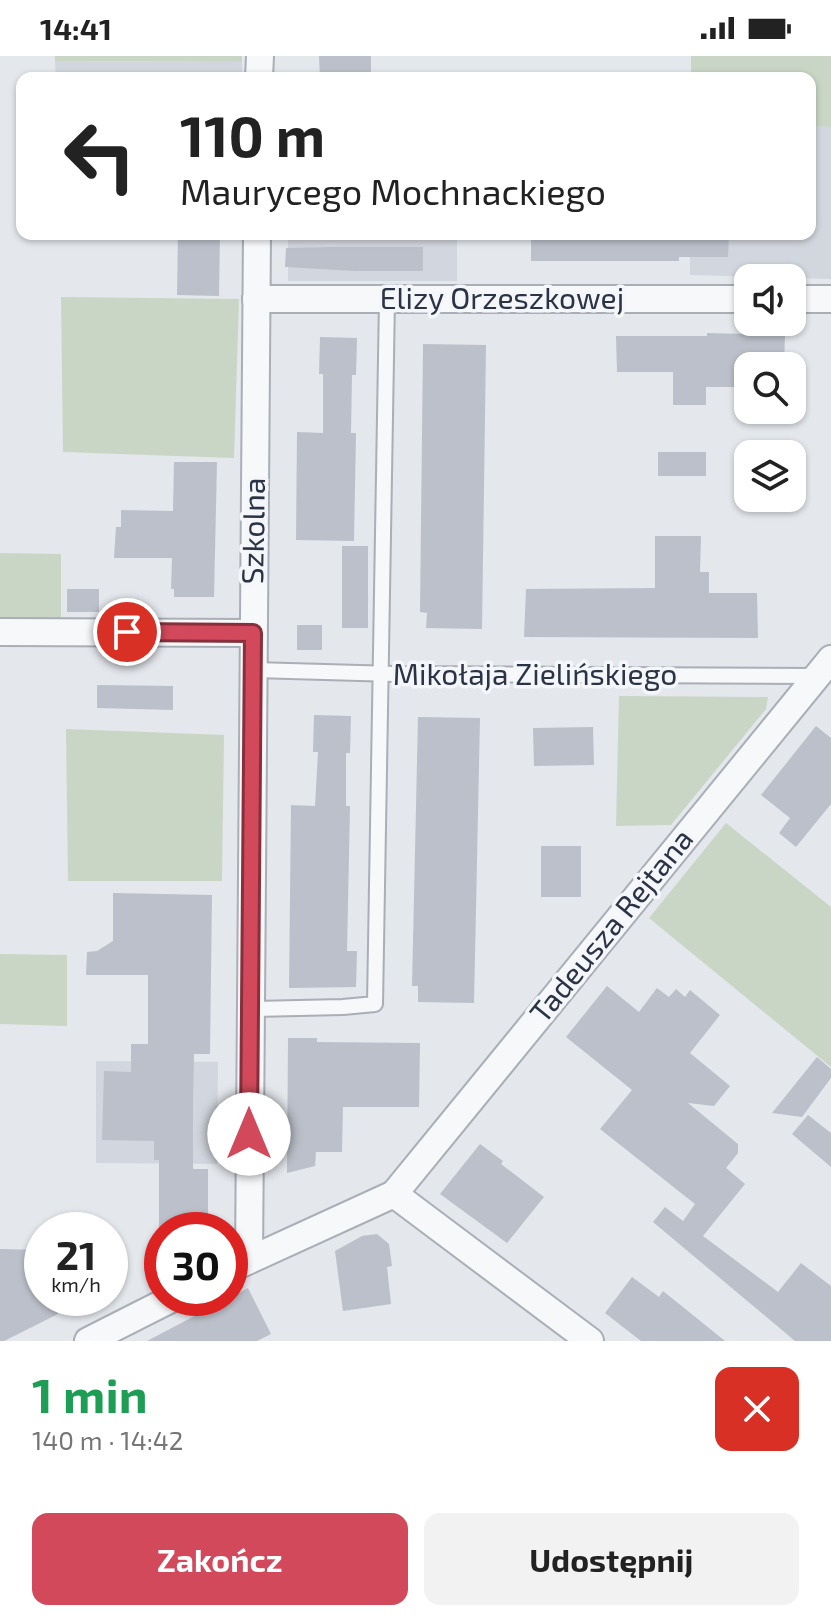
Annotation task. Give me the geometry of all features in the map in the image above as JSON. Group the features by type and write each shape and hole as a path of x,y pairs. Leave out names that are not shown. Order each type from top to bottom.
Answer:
{"street":[{"name":"Szkolna","path":"241,1212 250,1009 257,240"},
{"name":"Elizy Orzeszkowej","path":"256,299 734,299"},
{"path":"806,299 831,299"},
{"path":"0,632 253,633"},
{"name":"Tadeusza Rejtana","path":"394,1194 824,667"},
{"path":"248,1260 394,1194 590,1341"},
{"path":"88,1341 144,1313"}],"lane":[{"path":"250,1009 375,1004 387,299"},
{"name":"Mikołaja Zielińskiego","path":"253,670 382,674 824,667"}],"shaded area":[{"path":"55,61 242,62 242,72 56,72"},
{"path":"816,126 831,127 831,279 806,278 806,264 734,264 734,276 690,275 690,240 816,240"},
{"path":"288,240 457,240 457,281 288,281"},
{"path":"96,1061 218,1062 217,1164 96,1163"}],"green space":[{"path":"55,56 242,56 242,62 55,61"},
{"path":"691,56 831,56 831,127 816,126 816,72 691,72"},
{"path":"61,297 239,299 234,458 63,452"},
{"path":"0,553 61,554 61,621 0,621"},
{"path":"619,696 768,697 766,709 671,825 616,826"},
{"path":"66,729 224,735 222,881 68,881"},
{"path":"726,823 831,907 831,1067 649,918"},
{"path":"0,954 67,955 67,1026 0,1024"}],"building":[{"path":"319,56 371,56 371,72 320,72"},
{"path":"178,240 220,240 219,296 177,295"},
{"path":"531,240 729,240 728,257 679,257 679,261 531,261"},
{"path":"423,247 423,271 285,267 286,248"},
{"path":"707,333 785,336 784,352 734,352 734,387 706,387 706,405 673,405 673,372 617,372 616,336 707,336"},
{"path":"320,337 357,338 356,375 352,375 351,433 356,433 354,541 296,540 297,432 323,433"},
{"path":"423,344 486,345 482,629 426,628 427,613 420,612"},
{"path":"658,452 706,452 706,476 658,476"},
{"path":"174,462 217,462 214,597 174,597 174,589 171,589 172,558 114,558 116,527 121,527 121,510 173,511"},
{"path":"655,536 701,536 700,572 709,572 709,593 757,593 758,638 524,637 526,589 655,588"},
{"path":"342,546 368,546 368,628 342,628"},
{"path":"67,589 99,589 99,612 67,612"},
{"path":"297,625 322,625 322,650 297,650"},
{"path":"97,685 173,686 173,710 97,708"},
{"path":"314,715 351,716 350,753 346,753 346,806 350,806 347,951 357,951 356,987 289,988 291,805 315,806 318,752 313,752"},
{"path":"418,717 480,718 474,1003 418,1002 418,986 412,986"},
{"path":"816,726 831,738 831,804 796,847 779,833 790,818 761,795"},
{"path":"593,727 594,765 534,766 533,728"},
{"path":"541,846 581,846 581,897 541,897"},
{"path":"113,893 212,895 210,1054 194,1054 193,1101 193,1169 208,1169 208,1212 159,1212 159,1160 154,1160 154,1141 102,1140 104,1071 131,1072 131,1044 148,1044 148,975 86,975 87,952 97,951 113,941"},
{"path":"607,986 639,1012 657,988 669,997 676,989 685,997 690,990 720,1015 690,1053 730,1086 714,1106 688,1103 738,1144 738,1153 726,1168 745,1184 703,1236 778,1292 801,1263 831,1286 831,1341 795,1341 653,1222 665,1207 683,1221 695,1204 600,1129 632,1090 566,1037"},
{"path":"288,1038 317,1038 317,1042 420,1043 419,1107 343,1107 342,1152 316,1152 315,1166 287,1173"},
{"path":"817,1057 831,1069 831,1078 802,1117 772,1113"},
{"path":"808,1115 831,1133 831,1167 792,1134"},
{"path":"480,1144 544,1197 507,1243 440,1194"},
{"path":"377,1234 389,1244 392,1266 387,1267 391,1304 343,1311 335,1251 362,1236"},
{"path":"0,1249 24,1250 24,1316 54,1316 0,1341"},
{"path":"632,1277 659,1297 663,1291 725,1341 641,1341 605,1313"},
{"path":"248,1288 271,1334 257,1341 147,1341 195,1316 248,1316"}],"route":[{"path":"127,632 253,633 249,1134"}]}
